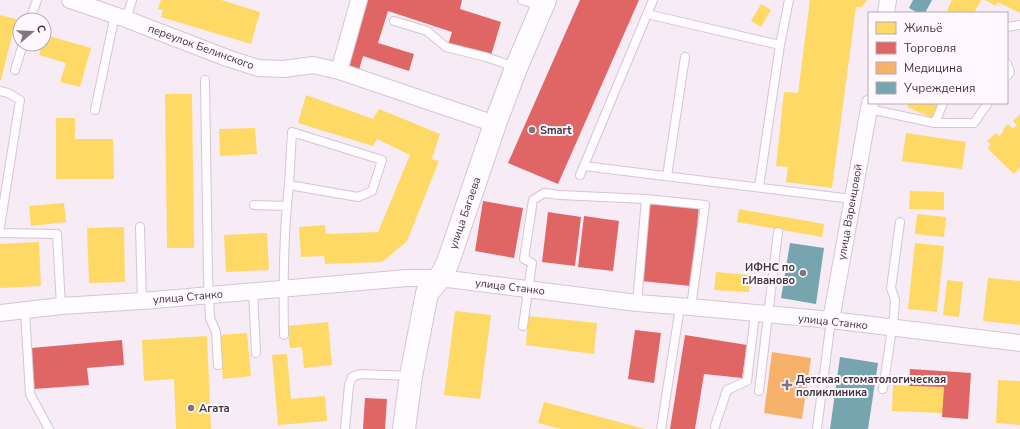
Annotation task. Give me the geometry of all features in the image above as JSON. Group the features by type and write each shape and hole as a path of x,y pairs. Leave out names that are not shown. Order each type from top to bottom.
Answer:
{"street":[{"name":"переулок Белинского","path":"70,0 258,68 284,69 313,65 339,70 495,124"},
{"path":"339,70 359,0"},
{"path":"886,12 888,0"},
{"name":"улица Багаева","path":"404,429 411,376 427,293 440,278 448,262 495,124 516,68 536,2"},
{"name":"улица Варенцовой","path":"830,320 869,106"},
{"name":"улица Станко","path":"0,313 61,306 142,301 406,278 440,278 637,303 830,320 1020,343"}],"lane":[{"path":"33,12 37,0"},
{"path":"95,110 120,17 132,0"},
{"path":"580,175 653,0"},
{"path":"759,188 780,45 789,0"},
{"path":"647,14 780,45"},
{"path":"394,21 427,31 446,47 486,57 516,68"},
{"path":"1008,27 1020,25"},
{"path":"15,70 21,52"},
{"path":"667,176 685,57"},
{"path":"205,80 208,295 210,318 216,332 218,365"},
{"path":"0,91 8,93 20,100 0,227"},
{"path":"935,123 943,104"},
{"path":"869,106 935,123 974,123 987,104"},
{"path":"284,335 283,271 286,206 289,185 292,132 382,160 372,191 358,197 289,185"},
{"path":"584,166 852,199"},
{"path":"523,326 532,263 524,259 533,200 544,193 646,199 704,205 686,307 661,429"},
{"path":"637,303 646,199"},
{"path":"254,205 286,206"},
{"path":"883,389 895,300 891,288 900,222"},
{"path":"140,227 142,301"},
{"path":"715,426 727,390 747,381 778,232"},
{"path":"0,233 57,234 61,306"},
{"path":"253,291 256,353"},
{"path":"25,311 30,394 49,429"},
{"path":"759,391 761,315"},
{"path":"817,429 830,320"},
{"path":"345,429 349,385 352,377 360,374 411,376"}],"building: Жильё":[{"path":"161,0 221,0 260,12 251,44 161,17 163,10 158,9"},
{"path":"810,0 867,0 862,7 856,7 832,188 786,182 788,167 776,166 784,92 798,93"},
{"path":"952,0 981,0 975,12 946,12"},
{"path":"985,0 1020,0 1020,13 998,2 996,6"},
{"path":"761,4 771,10 761,27 751,21"},
{"path":"0,15 12,18 12,35 0,80"},
{"path":"52,37 91,48 80,87 60,82 66,63 39,55 40,52 52,52"},
{"path":"165,94 192,94 194,248 167,248"},
{"path":"306,95 373,119 379,109 440,134 432,159 439,161 407,241 382,262 325,264 324,256 301,257 299,227 325,225 326,234 378,232 410,155 377,139 373,146 298,123"},
{"path":"908,104 939,104 932,118 907,107"},
{"path":"1020,114 1020,167 1014,174 987,148 991,145 987,141 996,133 999,136 1008,124 1013,129 1017,125 1013,121"},
{"path":"56,118 75,118 75,139 113,139 114,179 56,179"},
{"path":"255,128 257,154 220,156 219,129"},
{"path":"906,133 966,142 962,169 902,161"},
{"path":"910,191 944,192 944,210 909,209"},
{"path":"64,203 66,222 31,226 29,206"},
{"path":"739,209 824,224 822,237 737,222"},
{"path":"917,214 946,217 944,237 915,234"},
{"path":"124,227 125,282 89,283 87,228"},
{"path":"267,233 269,270 226,272 224,235"},
{"path":"39,242 41,286 0,288 0,244"},
{"path":"915,243 944,246 937,312 908,309"},
{"path":"716,272 750,275 749,292 714,290"},
{"path":"988,278 1020,281 1020,325 983,321"},
{"path":"947,280 963,282 959,317 943,315"},
{"path":"455,311 491,315 480,399 444,395"},
{"path":"528,316 597,323 594,354 526,345"},
{"path":"328,322 332,365 304,368 302,347 290,348 287,326"},
{"path":"247,333 251,376 223,379 219,335"},
{"path":"207,336 211,429 176,429 174,379 144,381 142,340"},
{"path":"287,354 291,399 325,396 327,421 278,425 272,355"},
{"path":"998,380 1020,381 1020,425 996,423"},
{"path":"893,385 944,387 943,413 892,411"},
{"path":"544,402 645,429 561,429 538,423"}],"building: Торговля":[{"path":"363,0 462,0 460,9 501,22 490,59 448,45 452,32 388,11 378,43 414,54 409,71 363,56 359,70 343,65"},
{"path":"580,0 639,0 558,184 508,163"},
{"path":"483,201 523,208 514,258 475,251"},
{"path":"649,201 699,206 691,286 641,281"},
{"path":"548,212 581,217 575,266 542,262"},
{"path":"584,216 619,221 613,271 578,267"},
{"path":"635,330 661,333 654,383 628,379"},
{"path":"685,335 747,345 742,378 704,374 695,429 670,429"},
{"path":"122,340 124,365 87,368 89,385 34,389 31,348"},
{"path":"910,369 971,373 968,419 942,417 944,387 909,386"},
{"path":"365,398 387,399 385,429 363,429"}],"building: Медицина":[{"name":"Детская стоматологическая поликлиника","path":"772,352 811,358 802,419 764,413"}],"building: Учреждения":[{"path":"913,0 932,0 926,12 916,12 909,8"},
{"name":"ИФНС по г.Иваново","path":"790,243 824,248 816,304 781,298"},
{"path":"840,357 878,363 868,429 830,429"}],"place":[{"name":"Smart","path":"532,130"},
{"name":"ИФНС по г.Иваново","path":"803,273"},
{"name":"Детская стоматологическая поликлиника","path":"787,385"},
{"name":"Агата","path":"191,408"}]}
